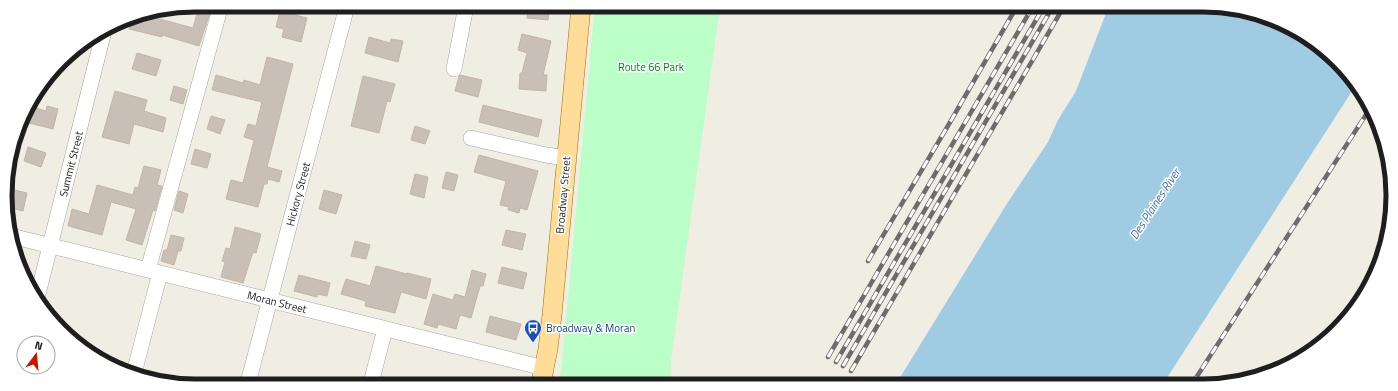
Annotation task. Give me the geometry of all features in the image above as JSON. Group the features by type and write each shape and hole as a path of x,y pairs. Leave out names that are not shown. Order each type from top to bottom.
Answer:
{"main road":[{"name":"Broadway Street","path":"542,376 552,315 580,12"}],"street":[{"path":"135,368 154,272 219,12"},
{"name":"Hickory Street","path":"249,379 345,12"},
{"path":"454,69 465,12"},
{"name":"Summit Street","path":"40,291 102,38"},
{"path":"471,138 566,158"},
{"name":"Moran Street","path":"17,238 385,329 542,376"},
{"path":"372,379 385,329"}],"green space":[{"name":"Route 66 Park","path":"594,12 719,12 671,360 671,379 560,379"}],"water":[{"name":"Des Plaines River","path":"1106,12 1215,12 1250,18 1284,31 1314,50 1332,66 1352,90 1166,379 899,379 1008,202 1048,142 1058,120 1076,91"}],"building":[{"path":"197,12 210,13 199,46 162,35 162,37 129,29 130,24 153,17 193,28"},
{"path":"280,12 307,18 301,42 282,37 284,29 276,27"},
{"path":"528,12 549,12 548,20 527,18"},
{"path":"522,34 551,41 543,75 547,75 546,91 519,89 520,73 522,73 527,53 518,50"},
{"path":"369,37 390,43 391,39 403,41 398,62 365,53"},
{"path":"137,53 161,60 156,76 132,69"},
{"path":"267,57 293,64 267,167 282,171 279,182 268,179 267,184 264,184 258,207 226,199 231,180 243,183 254,140 244,137 248,124 256,126 262,102 212,90 216,75 243,83 244,80 260,85"},
{"path":"460,75 482,80 478,97 455,91"},
{"path":"363,76 395,84 390,102 387,101 379,133 351,126"},
{"path":"174,86 187,90 183,104 170,100"},
{"path":"115,91 147,100 144,111 166,118 163,132 134,124 129,144 102,137"},
{"path":"483,105 542,120 538,137 479,122"},
{"path":"47,106 58,109 53,129 27,123 35,108 46,111"},
{"path":"211,116 225,120 220,134 207,129"},
{"path":"415,126 430,131 425,144 411,140"},
{"path":"28,147 46,153 41,167 24,161"},
{"path":"195,149 211,154 207,168 191,164"},
{"path":"479,155 538,171 527,210 520,208 519,213 508,210 509,207 500,205 506,181 474,172"},
{"path":"144,166 161,170 157,185 162,186 155,211 153,210 142,245 126,240 136,209 111,202 102,235 68,226 72,209 89,214 97,185 133,195 135,187 138,188"},
{"path":"446,172 458,175 454,191 442,188"},
{"path":"415,174 428,177 424,198 410,194"},
{"path":"12,189 27,193 23,211 12,208"},
{"path":"324,190 342,195 336,214 319,209"},
{"path":"179,191 188,194 183,213 174,210"},
{"path":"235,227 261,234 256,253 253,252 243,283 221,277 225,262 222,261 226,248 230,249"},
{"path":"506,230 526,234 522,250 502,245"},
{"path":"171,235 184,238 181,251 178,251 174,265 161,261 164,250 167,250"},
{"path":"355,241 370,245 366,259 351,256"},
{"path":"376,266 431,279 426,299 401,292 395,313 365,306 366,301 341,294 346,279 370,286"},
{"path":"502,267 527,273 523,289 498,283"},
{"path":"472,270 486,274 483,286 480,286 471,318 460,315 456,329 438,324 437,328 424,324 433,294 453,300 455,294 465,297"},
{"path":"299,275 330,283 327,296 317,294 317,297 294,291"},
{"path":"490,316 521,324 516,340 486,332"}],"railway":[{"path":"868,261 1014,12"},
{"path":"828,357 1030,12"},
{"path":"836,362 1041,12"},
{"path":"843,366 1050,12"},
{"path":"851,371 1061,12"},
{"path":"1195,379 1367,114"}],"place":[{"name":"Broadway & Moran","path":"533,343"}]}
